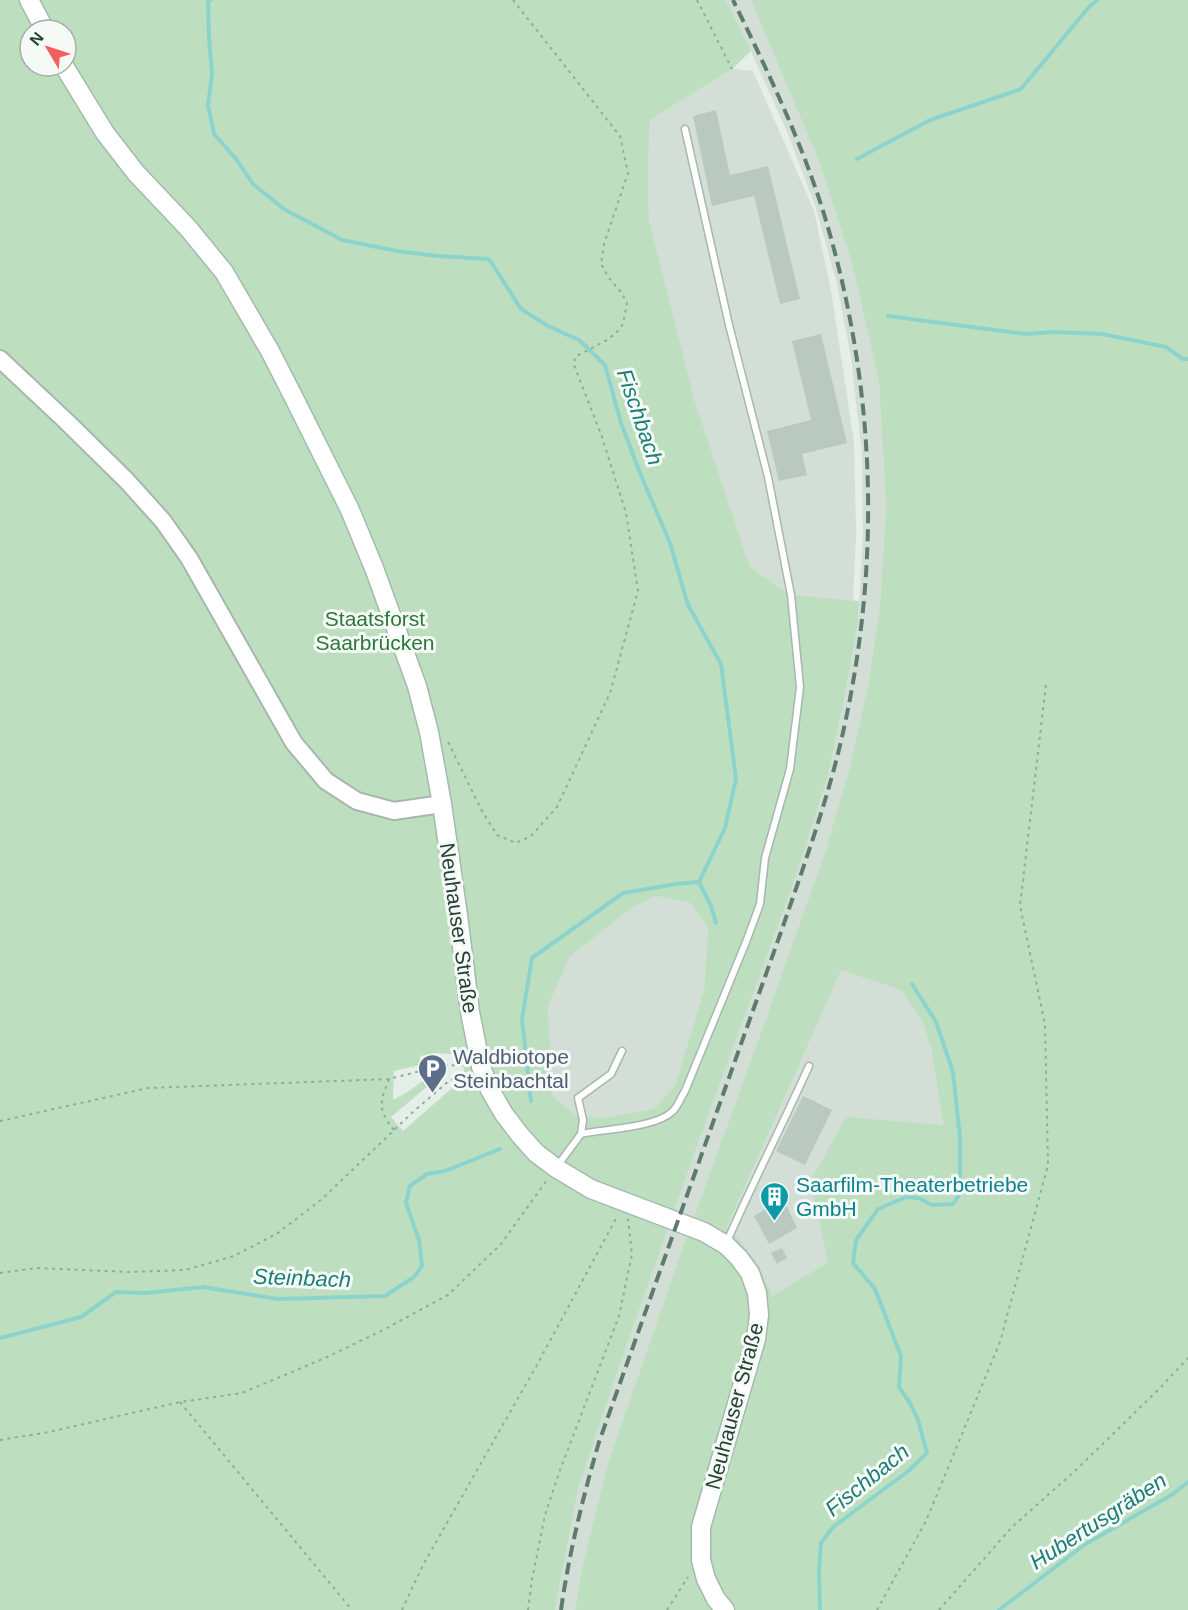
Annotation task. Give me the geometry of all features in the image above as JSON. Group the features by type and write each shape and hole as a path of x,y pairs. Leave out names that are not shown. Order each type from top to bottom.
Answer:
{"main road":[{"path":"29,0 39,18"},
{"name":"Neuhauser Straße","path":"71,78 105,133 136,173 188,228 224,272 270,351 350,510 417,686 431,740 458,915 470,1012 481,1067 504,1114 536,1153 556,1168 591,1189 704,1232 726,1245 750,1273 757,1293 759,1315 756,1339 701,1527 701,1560 706,1580 724,1610"}],"street":[{"path":"0,359 127,481 163,521 189,558 294,743 326,781 357,801 394,811 442,804"}],"lane":[{"path":"581,1134 661,1119 673,1111 685,1091 760,904 765,858 790,769 800,687 791,595 770,487 729,326 685,129"},
{"path":"556,1168 581,1134 583,1120 578,1098 611,1074 622,1051"},
{"path":"726,1245 809,1066"}],"path":[{"path":"431,740 445,736 482,811 497,835 516,843 531,836 557,807 610,693 638,591 626,513 601,434 574,365 575,357 607,340 623,324 627,303 601,264 604,243 628,173 621,136 513,0"},
{"path":"697,0 732,69"},
{"path":"877,1610 926,1521 1000,1342 1048,1166 1045,1024 1020,906 1046,684"},
{"path":"0,1121 148,1088 389,1079 444,1065 481,1067"},
{"path":"0,1273 36,1268 131,1272 185,1270 234,1256 278,1233 322,1199 448,1081 481,1067"},
{"path":"389,1079 381,1108 386,1120 394,1130"},
{"path":"0,1440 49,1432 180,1402 242,1393 345,1349 448,1294 501,1244 542,1186"},
{"path":"402,1610 423,1565 538,1363 624,1202"},
{"path":"528,1610 545,1515 619,1316 632,1254 624,1202"},
{"path":"939,1610 1012,1527 1084,1462 1188,1358"},
{"path":"180,1402 352,1610"},
{"path":"667,1610 683,1585"}],"shaded area":[{"path":"726,0 751,0 757,11 819,161 853,267 879,383 886,506 880,604 868,686 849,770 825,852 607,1466 582,1568 575,1610 555,1610 578,1489 696,1149 793,885 827,779 858,622 863,535 862,454 851,357 837,284 816,208 788,134"},
{"path":"732,69 753,71 814,211 831,290 854,442 856,534 853,601 791,595 750,567 695,401 649,220 650,120"},
{"path":"656,896 690,903 708,928 704,991 675,1085 654,1109 603,1118 576,1116 553,1096 548,1006 570,955 630,909"},
{"path":"841,969 901,990 922,1021 931,1047 943,1126 901,1123 810,1182 828,1262 772,1296 760,1268 727,1227"}],"green space":[{"name":"Staatsforst Saarbrücken","path":"0,0 726,0 751,51 732,69 650,120 649,220 695,401 750,567 791,595 859,601 858,622 827,779 793,885 696,1149 578,1489 555,1610 0,1610","holes":["656,896 690,903 708,928 704,991 675,1085 654,1109 603,1118 576,1116 553,1096 548,1006 570,956 630,909","436,1053 459,1058 466,1080 451,1089 403,1131 391,1117 443,1073 435,1072 393,1100 394,1071 420,1065 420,1056"]},
{"path":"751,0 1188,0 1188,1610 575,1610 582,1568 607,1466 825,852 849,770 868,686 880,604 886,506 879,383 853,267 819,161","holes":["841,970 901,990 922,1021 931,1047 943,1125 846,1117 810,1182 828,1262 772,1296 760,1268 727,1227"]}],"building":[{"path":"716,110 730,175 768,166 800,299 780,304 754,196 712,206 693,116"},
{"path":"821,334 847,443 802,454 807,475 779,481 767,431 811,420 792,341"},
{"path":"803,1096 832,1110 805,1165 776,1151"},
{"name":"Saarfilm-Theaterbetriebe GmbH","path":"783,1198 797,1228 769,1244 754,1216"},
{"path":"782,1248 787,1258 777,1264 771,1253"}],"waterway":[{"name":"Fischbach","path":"211,0 208,1 212,74 208,105 214,134 236,159 253,184 284,209 342,240 397,251 489,259 521,309 548,326 579,340 605,365 621,423 670,543 688,605 721,664 736,779 725,828 699,882 711,906 716,923"},
{"path":"857,159 930,120 1021,89 1097,0"},
{"path":"888,316 1026,334 1053,332 1102,334 1166,347 1183,359 1188,359"},
{"name":"Steinbach","path":"531,1101 522,1019 532,958 623,893 699,882"},
{"name":"Fischbach","path":"820,1610 821,1543 833,1527 907,1472 927,1453 918,1420 899,1387 901,1356 875,1289 853,1263 856,1240 878,1209 906,1197 919,1198 932,1205 953,1204 959,1195 960,1138 953,1072 936,1022 912,984"},
{"name":"Steinbach","path":"0,1338 81,1317 116,1292 146,1293 203,1287 278,1299 385,1296 414,1277 422,1266 419,1240 406,1203 410,1186 427,1174 445,1171 500,1149"},
{"name":"Hubertusgräben","path":"999,1610 1084,1545 1173,1494 1188,1482"}],"railway":[{"path":"561,1610 577,1525 599,1442 824,805 844,728 856,663 864,599 868,534 863,405 854,341 841,277 824,214 805,159 771,79 733,0"}],"place":[{"name":"Waldbiotope Steinbachtal","path":"432,1094"},
{"name":"Saarfilm-Theaterbetriebe GmbH","path":"775,1222"}]}
